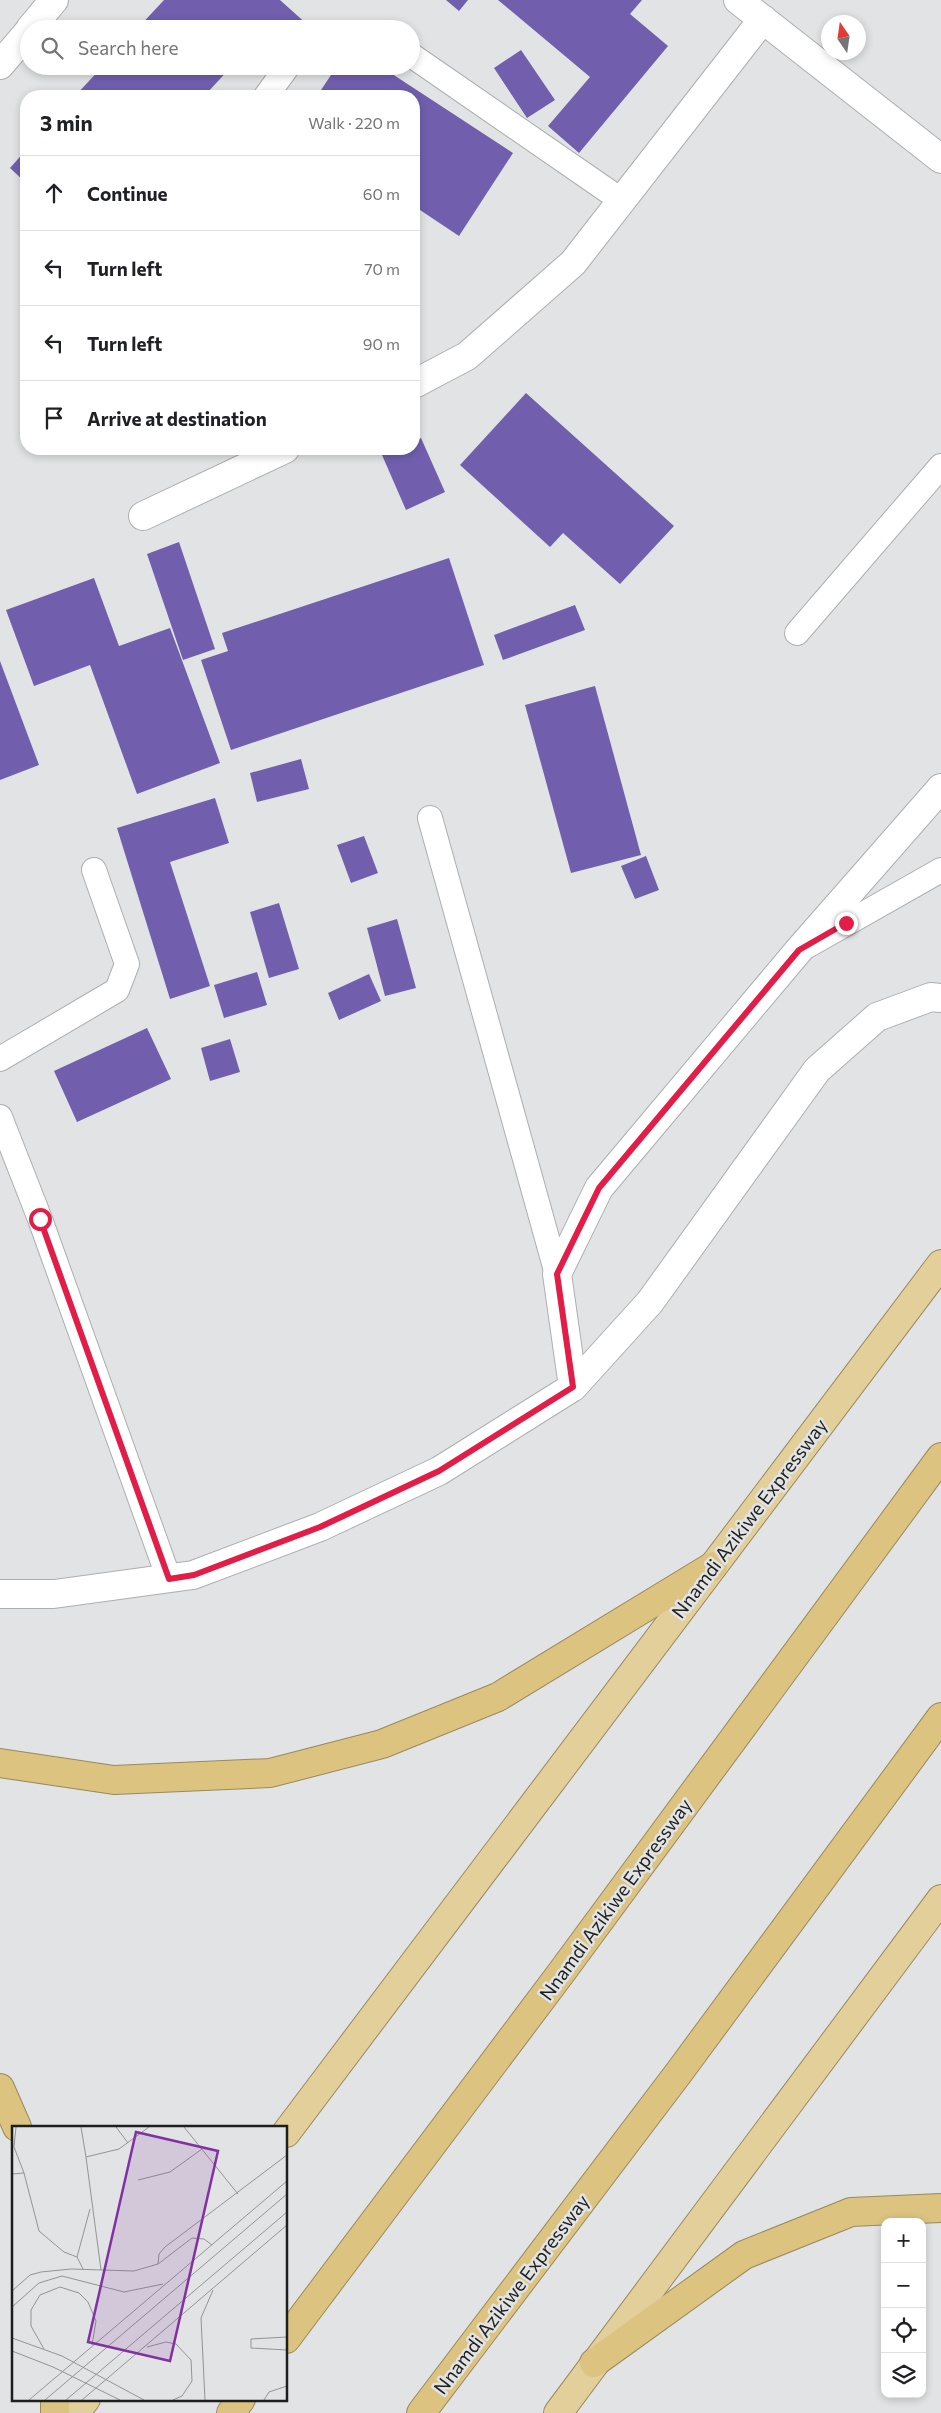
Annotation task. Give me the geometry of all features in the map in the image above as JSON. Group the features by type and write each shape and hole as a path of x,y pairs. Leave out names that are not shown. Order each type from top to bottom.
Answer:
{"highway":[{"name":"Nnamdi Azikiwe Expressway","path":"288,2130 941,1264"},
{"name":"Nnamdi Azikiwe Expressway","path":"288,2336 567,1965 941,1457"},
{"path":"0,1763 114,1780 270,1773 382,1744 498,1697 713,1566"},
{"name":"Nnamdi Azikiwe Expressway","path":"421,2413 680,2071 941,1718"},
{"path":"558,2413 594,2362 778,2119 941,1899"},
{"path":"0,2088 17,2126"},
{"path":"594,2362 744,2255 851,2212 941,2208"},
{"path":"55,2400 55,2413"},
{"path":"75,2413 85,2400"},
{"path":"231,2413 240,2400"}],"street":[{"path":"38,20 54,0"},
{"path":"738,0 941,159"},
{"path":"420,381 467,356 573,263 763,19"},
{"path":"0,65 20,42"},
{"path":"142,516 273,455"},
{"path":"573,1387 557,1274 599,1188 799,950 941,788"},
{"path":"0,1594 54,1594 194,1575 320,1527 439,1471 573,1387 650,1302 817,1070 877,1017 931,997 941,998"}],"lane":[{"path":"420,61 621,200"},
{"path":"270,90 281,75"},
{"path":"797,633 941,466"},
{"path":"430,818 557,1274"},
{"path":"0,1059 117,990 127,964 94,870"},
{"path":"799,950 941,870"},
{"path":"0,1117 43,1228 169,1579"}],"building":[{"path":"164,0 280,0 302,20 145,20"},
{"path":"446,0 468,0 459,11"},
{"path":"498,0 642,0 630,14 668,46 579,153 548,126 590,77"},
{"path":"521,50 555,100 527,118 494,68"},
{"path":"95,75 224,75 210,90 81,90"},
{"path":"331,75 394,75 417,90 321,90"},
{"path":"420,92 513,153 459,236 420,210"},
{"path":"20,157 20,177 10,168"},
{"path":"526,393 674,526 620,584 563,533 550,547 460,465"},
{"path":"420,438 445,492 406,510 382,455 420,455"},
{"path":"179,542 215,649 183,660 147,554"},
{"path":"449,558 484,665 231,750 201,660 228,651 222,633"},
{"path":"94,578 119,646 170,628 220,763 137,794 90,665 34,686 6,610"},
{"path":"575,605 585,630 503,660 494,635"},
{"path":"0,661 39,765 0,780"},
{"path":"595,686 641,855 571,873 525,705"},
{"path":"301,759 309,789 257,802 250,773"},
{"path":"215,798 229,843 170,862 210,986 170,999 117,828"},
{"path":"364,836 378,873 351,883 337,845"},
{"path":"646,856 659,890 635,899 621,866"},
{"path":"279,903 299,969 269,978 250,912"},
{"path":"397,919 416,988 385,996 367,928"},
{"path":"257,972 267,1005 224,1018 214,985"},
{"path":"369,974 381,1001 339,1020 328,993"},
{"path":"147,1028 171,1079 77,1122 54,1071"},
{"path":"230,1039 240,1072 210,1081 201,1048"}],"route":[{"path":"40,1219 169,1579 194,1575 320,1527 439,1471 573,1387 557,1274 599,1188 799,950 846,923"}]}
